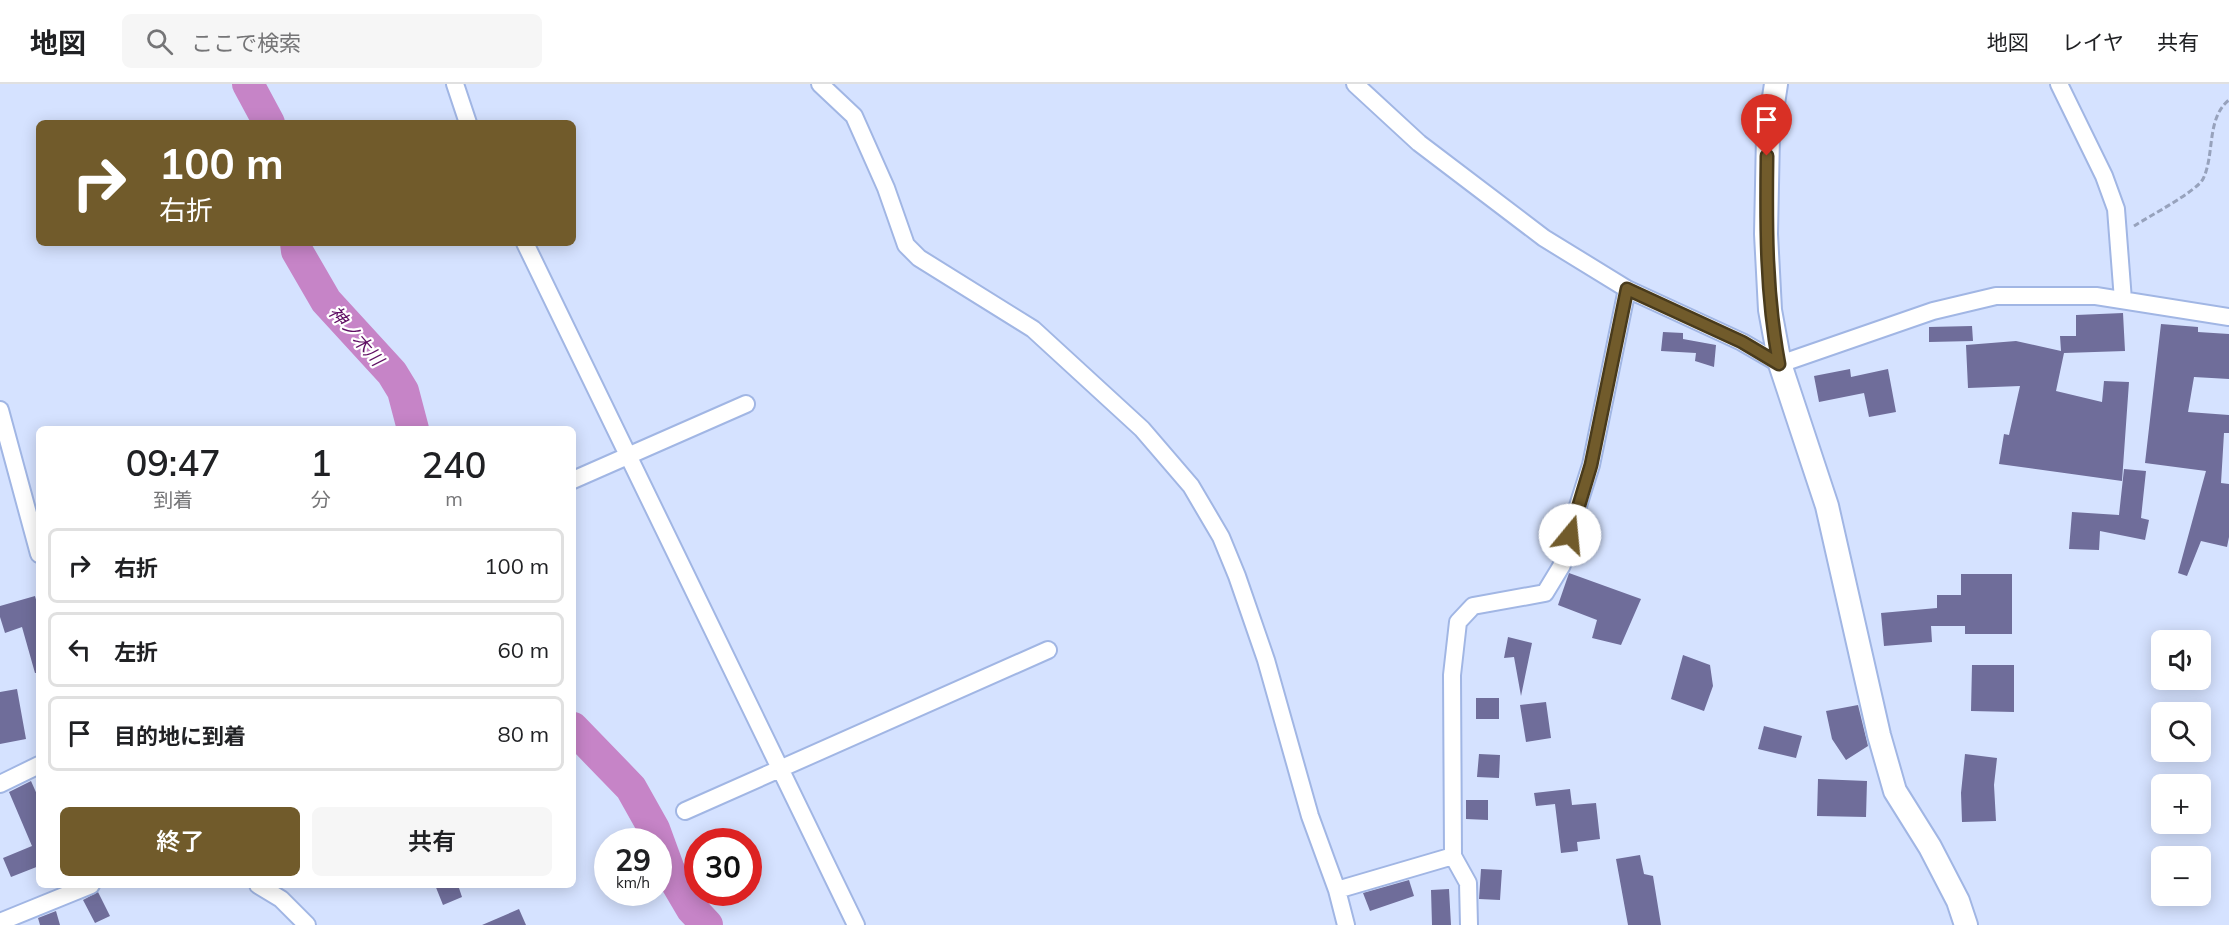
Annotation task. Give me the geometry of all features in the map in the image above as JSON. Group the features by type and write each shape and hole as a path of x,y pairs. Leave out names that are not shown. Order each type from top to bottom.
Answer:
{"street":[{"path":"456,84 467,120"},
{"path":"820,84 854,116 886,188 906,245 919,258 1033,328 1142,429 1191,486 1221,537 1224,550 1237,576 1266,660 1310,816 1337,890 1346,925"},
{"path":"1355,84 1419,143 1544,238 1627,289 1742,342 1779,364 1933,311 1996,296 2096,296 2229,317"},
{"path":"1776,84 1768,136 1766,234 1770,310 1779,364 1827,506 1879,735 1895,791 1930,847 1958,901 1966,925"},
{"path":"2059,84 2104,176 2116,209 2123,300"},
{"path":"526,246 856,925"},
{"path":"1468,925 1468,883 1453,856 1452,675 1458,622 1473,606 1545,593 1562,565 1563,550 1591,465 1627,289"},
{"path":"576,479 746,404"},
{"path":"0,410 36,543"},
{"path":"686,811 1048,650"},
{"path":"0,784 36,766"},
{"path":"1337,890 1453,856"},
{"path":"0,922 84,888"},
{"path":"263,888 280,899 307,925"}],"path":[{"path":"2119,235 2183,196 2203,180 2218,113 2229,100"}],"building":[{"path":"2123,313 2125,351 2064,353 2056,391 2102,402 2104,381 2129,382 2122,481 1999,464 2004,434 2009,435 2020,386 1968,388 1966,345 2016,341 2061,351 2060,336 2076,336 2076,315"},
{"path":"2161,324 2198,327 2198,332 2229,334 2229,379 2194,377 2188,412 2229,415 2229,433 2224,433 2221,483 2229,484 2229,537 2227,547 2201,541 2187,576 2178,573 2206,471 2145,463"},
{"path":"1972,326 1973,341 1929,342 1929,327"},
{"path":"1663,332 1683,333 1683,339 1716,345 1714,367 1695,361 1696,353 1661,351"},
{"path":"1850,369 1851,377 1888,369 1896,412 1869,417 1864,393 1819,402 1814,376"},
{"path":"2124,469 2146,471 2141,518 2149,520 2145,540 2100,531 2099,550 2069,549 2072,512 2119,515"},
{"path":"1569,573 1641,599 1621,645 1592,638 1597,620 1558,605"},
{"path":"1961,574 2012,574 2012,634 1965,634 1965,626 1931,626 1932,642 1884,646 1881,613 1937,608 1937,595 1961,595"},
{"path":"35,596 36,673 22,627 5,633 0,617 0,606"},
{"path":"1508,637 1532,643 1521,696 1514,657 1504,658"},
{"path":"1683,655 1710,665 1713,686 1704,711 1671,699"},
{"path":"1972,665 2014,665 2014,712 1971,711"},
{"path":"17,689 26,739 0,744 0,692"},
{"path":"1476,698 1499,698 1499,719 1476,719"},
{"path":"1546,702 1551,738 1526,742 1520,705"},
{"path":"1858,705 1868,746 1846,760 1832,739 1826,711"},
{"path":"1764,726 1802,736 1796,758 1758,749"},
{"path":"1479,754 1500,755 1499,778 1477,777"},
{"path":"1965,754 1997,758 1994,785 1996,821 1962,822 1961,793"},
{"path":"1818,779 1867,781 1866,817 1817,816"},
{"path":"31,781 36,792 36,867 11,877 3,858 32,846 9,792"},
{"path":"1570,789 1572,805 1596,803 1600,839 1577,842 1578,851 1561,853 1555,804 1536,806 1534,793"},
{"path":"1466,800 1488,800 1488,820 1466,819"},
{"path":"1640,855 1644,874 1653,876 1661,925 1628,925 1616,859"},
{"path":"1481,869 1502,870 1500,900 1479,899"},
{"path":"1409,880 1414,896 1370,911 1363,893"},
{"path":"436,888 459,888 462,897 443,905"},
{"path":"1449,889 1451,925 1432,925 1431,890"},
{"path":"98,892 110,916 95,923 83,900"},
{"path":"519,909 526,925 482,925"},
{"path":"56,911 60,925 40,925 38,918"}],"waterway":[{"name":"神ノ木川","path":"248,84 267,120"},
{"name":"神ノ木川","path":"296,246 297,251 326,301 392,373 403,391 412,426"},
{"name":"神ノ木川","path":"576,731 631,788 654,829 669,870 692,909 707,925"}],"route":[{"path":"1570,535 1591,465 1627,289 1670,311 1742,342 1779,364 1770,310 1766,234 1767,156"}]}
